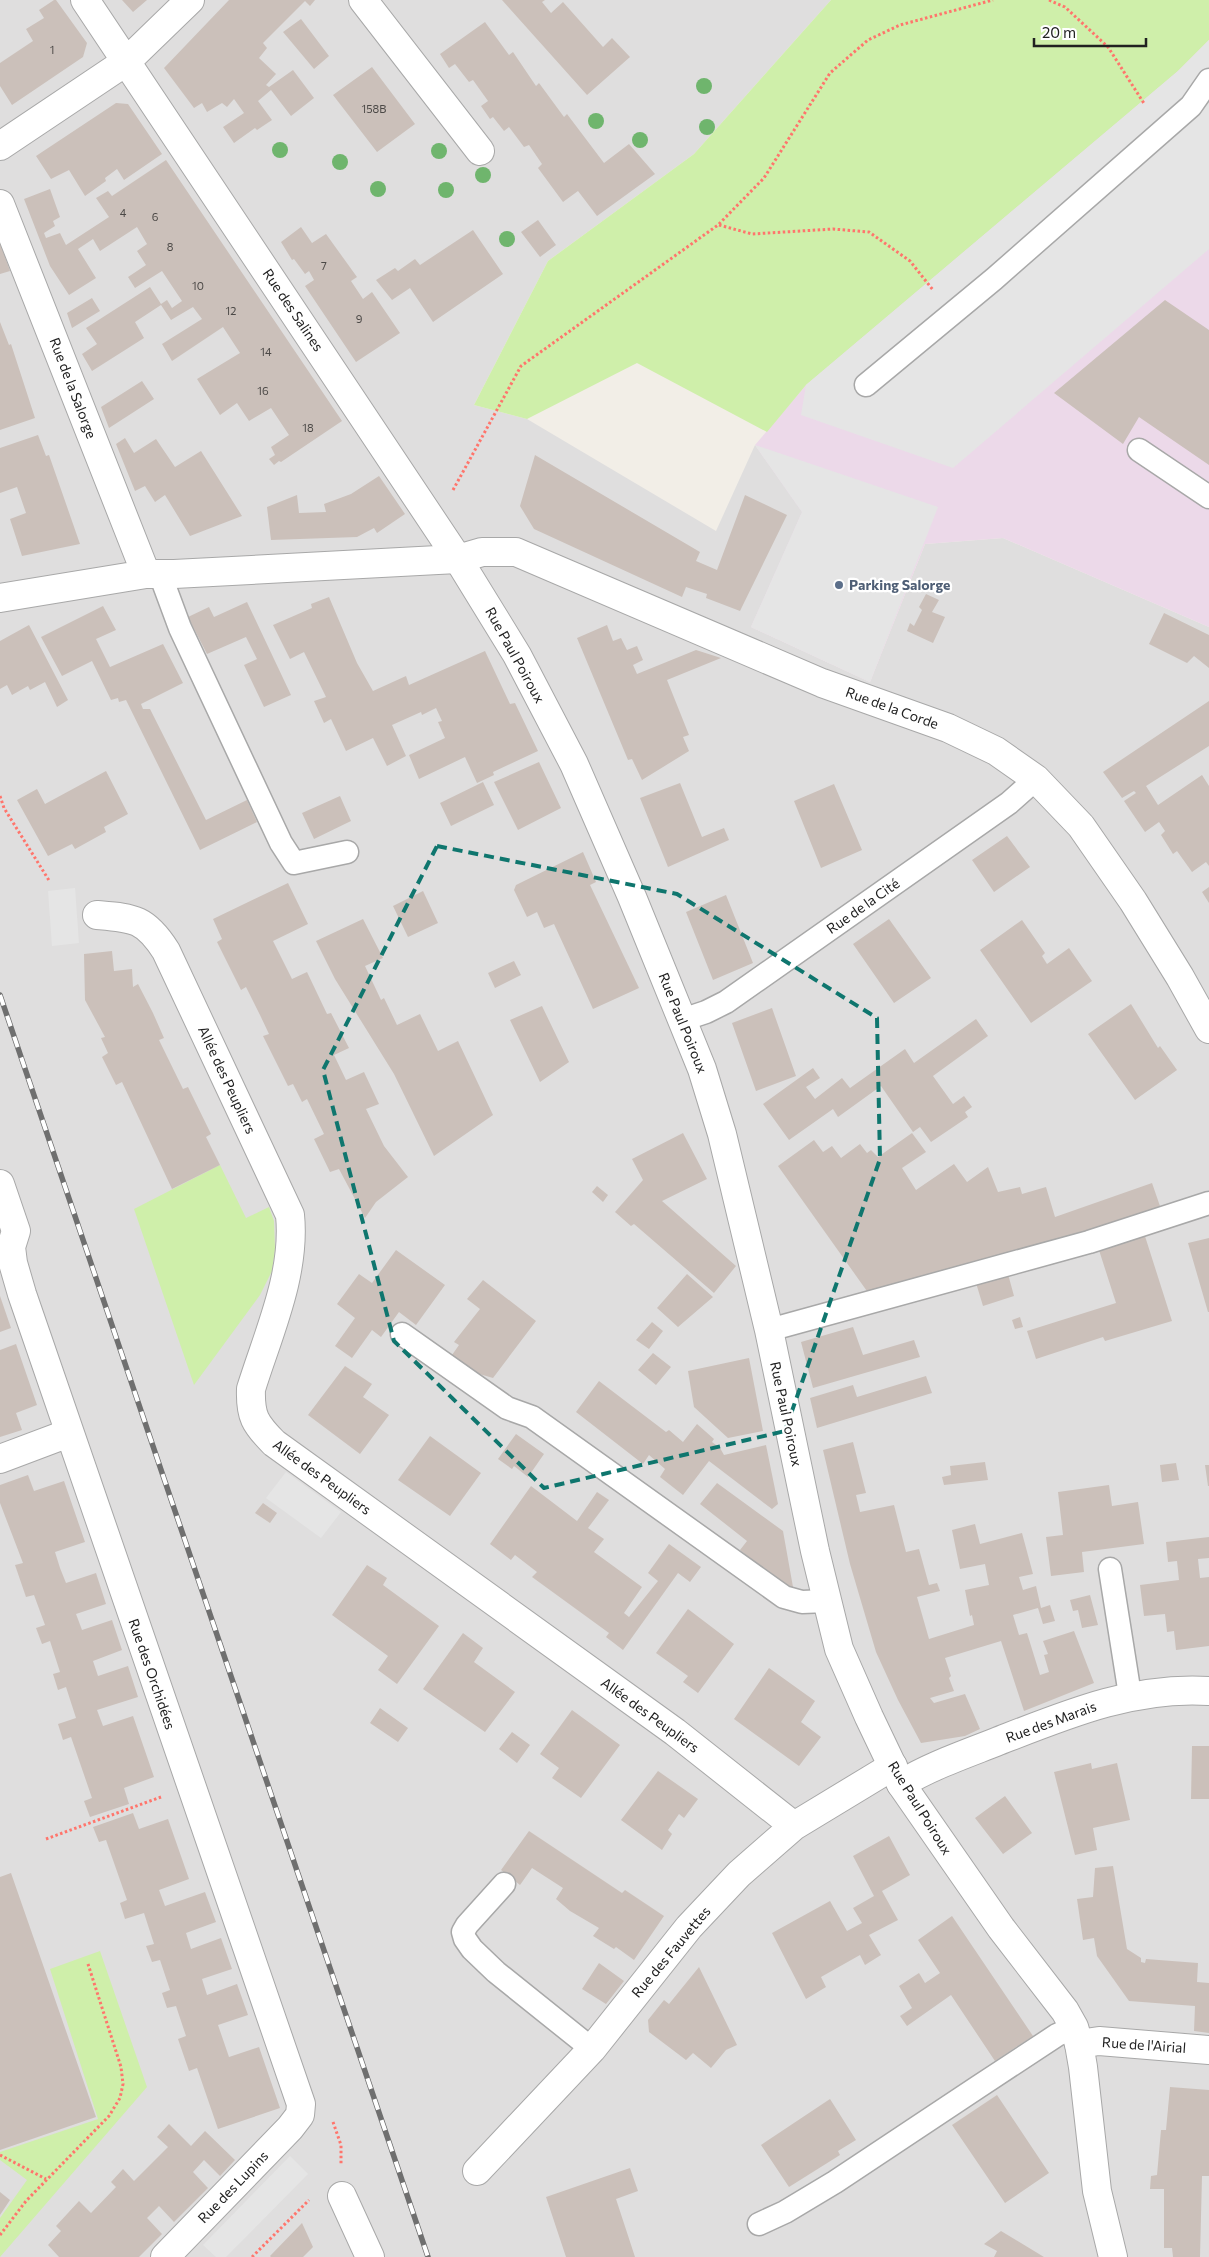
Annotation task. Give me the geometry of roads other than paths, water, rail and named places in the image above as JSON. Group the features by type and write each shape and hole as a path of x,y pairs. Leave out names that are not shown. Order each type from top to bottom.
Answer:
{"street":[{"name":"Rue des Salines","path":"85,0 458,559"},
{"path":"0,146 126,61 190,0"},
{"path":"363,0 480,150"},
{"name":"Rue de la Salorge","path":"0,204 153,574"},
{"name":"Rue de la Corde","path":"458,559 482,552 516,552 822,683 948,728 996,751 1036,779 1081,826 1133,901 1180,977 1209,1029"},
{"path":"0,598 153,574 458,559"},
{"name":"Rue Paul Poiroux","path":"458,559 517,655 574,764 632,897 702,1069 722,1134 769,1330 838,1649 897,1775 1000,1928 1065,2011 1077,2036 1097,2191 1113,2257"},
{"name":"Allée des Peupliers","path":"97,914 125,917 144,924 156,935 166,951 290,1215 289,1260 251,1390 250,1406 253,1417 260,1429 274,1443 675,1732 794,1826"},
{"name":"Rue des Orchidées","path":"0,1184 16,1231 11,1247 13,1263 69,1432 299,2096 300,2115"},
{"path":"0,1459 69,1432"},
{"name":"Rue des Marais","path":"897,1775 922,1771 1022,1732 1130,1695 1164,1690 1209,1690"},
{"name":"Rue des Fauvettes","path":"477,2171 592,2049 689,1927 739,1874 794,1826 897,1775"},
{"name":"Rue de l'Airial","path":"1077,2036 1099,2041 1209,2050"},
{"name":"Rue des Lupins","path":"165,2257 290,2128 300,2115"},
{"path":"342,2196 370,2257"}],"lane":[{"path":"866,385 994,279 1163,131 1191,106 1209,80"},
{"path":"1139,450 1209,496"},
{"path":"153,574 281,843 289,856 294,863 347,852"},
{"name":"Rue de la Cité","path":"682,1020 706,1012 726,1002 1009,803 1036,779"},
{"path":"769,1330 1089,1242 1209,1203"},
{"path":"402,1334 507,1408 532,1417 784,1596 802,1602 827,1601"},
{"path":"1110,1569 1130,1695"},
{"path":"504,1884 467,1925 463,1932 465,1939 472,1949 496,1972 592,2049"},
{"path":"760,2224 786,2212 835,2182 1057,2035 1077,2036"}],"railway":[{"path":"0,995 428,2257"}],"place":[{"name":"Parking Salorge","path":"839,585"}]}
